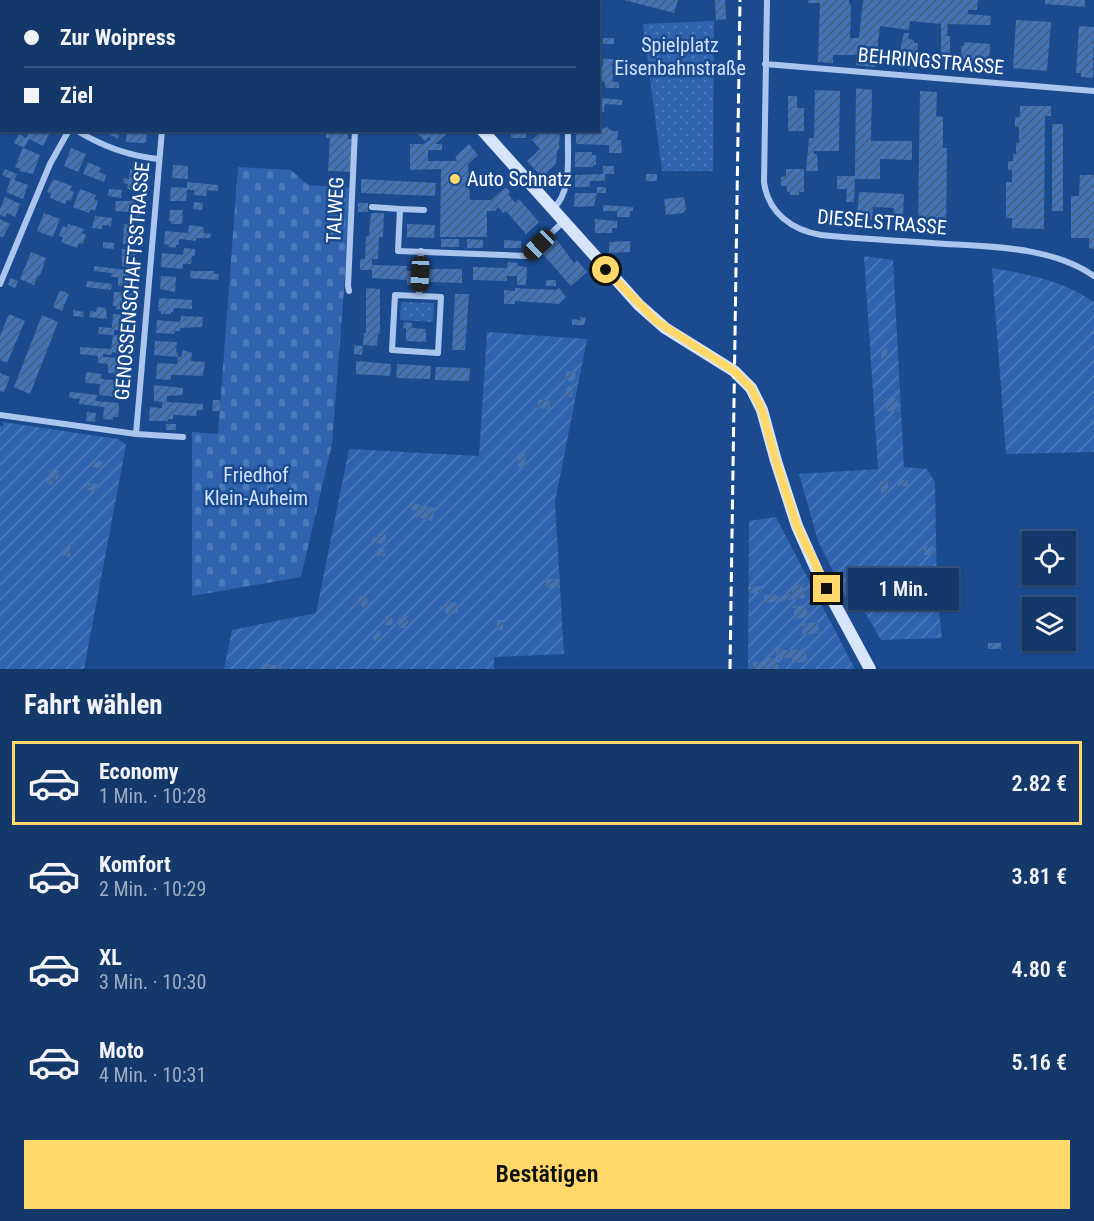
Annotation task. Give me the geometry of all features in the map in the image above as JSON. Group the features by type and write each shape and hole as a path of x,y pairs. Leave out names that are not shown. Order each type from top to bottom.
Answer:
{"main road":[{"path":"484,132 639,305 656,321 734,371 751,388 762,410 785,493 806,546 870,669"}],"street":[{"path":"203,0 279,0"},
{"name":"DIESELSTRASSE","path":"767,0 765,188 777,213 793,227 821,235 1040,254 1068,262 1094,276"},
{"name":"BEHRINGSTRASSE","path":"765,64 1094,91"},
{"path":"0,284 50,164 68,132"},
{"path":"79,132 122,153 159,159"},
{"name":"GENOSSENSCHAFTSSTRASSE","path":"136,434 162,132"},
{"name":"TALWEG","path":"349,291 355,132"},
{"path":"552,209 560,202 565,192 568,132"},
{"path":"372,207 424,210"},
{"path":"400,209 398,251 527,256 563,222"},
{"path":"419,296 421,251"},
{"path":"395,295 419,296 441,297 438,353 392,350 395,295"},
{"path":"0,415 136,434 183,437"}],"green space":[{"name":"Spielplatz Eisenbahnstraße","path":"714,21 713,171 662,171 643,24"},
{"name":"Friedhof Klein-Auheim","path":"238,167 291,170 308,185 352,188 332,444 301,577 192,596 192,432 218,434"},
{"path":"864,256 893,260 904,467 927,469 935,482 937,592 942,638 881,640 866,614 851,607 818,541 799,474 878,469"},
{"path":"992,268 1045,279 1094,302 1094,452 1006,454"},
{"path":"401,302 434,303 433,322 400,320"},
{"path":"487,332 587,339 555,502 564,654 494,657 494,669 224,669 232,630 316,613 349,449 479,456"},
{"path":"3,422 118,439 126,445 84,669 0,669 0,426 3,427"},
{"path":"776,517 855,669 748,669 749,521"}],"building":[{"path":"624,0 678,0 674,13"},
{"path":"715,0 725,0 726,19 716,20"},
{"path":"808,0 849,0 851,4 850,38 859,38 863,0 978,0 977,10 968,10 968,14 991,16 990,25 948,24 950,55 941,55 941,24 910,21 909,30 880,26 877,52 886,53 885,60 876,59 875,67 856,65 857,55 833,55 833,63 818,62 820,3 808,3"},
{"path":"1045,0 1085,0 1085,7 1045,4"},
{"path":"1016,20 1051,22 1047,71 1013,68"},
{"path":"1079,26 1094,27 1093,78 1081,77 1081,73 1076,73"},
{"path":"904,33 909,33 908,39 918,43 916,69 906,68 906,62 903,62 904,51 900,51"},
{"path":"603,38 614,38 614,44 603,44"},
{"path":"964,42 990,44 989,66 962,64 961,46 964,46"},
{"path":"603,59 624,59 624,64 612,64 613,82 619,82 619,88 605,88 605,82 600,82 600,66 603,66"},
{"path":"600,88 602,88 602,98 622,100 622,105 605,104 604,112 600,112 602,99 600,99"},
{"path":"856,88 872,90 871,141 912,141 912,160 880,159 880,179 855,179 854,202 846,202 847,189 837,189 837,176 855,176"},
{"path":"815,90 840,91 839,151 814,151 814,154 817,154 818,171 806,171 809,138 814,138"},
{"path":"920,91 937,92 936,116 943,117 943,148 947,148 946,232 918,231"},
{"path":"788,96 797,96 797,108 804,108 804,131 788,131"},
{"path":"1020,106 1051,106 1051,116 1045,116 1044,229 1012,228 1012,218 1006,218 1006,182 1012,182 1012,170 1008,170 1008,161 1013,161 1013,154 1016,154 1016,143 1019,143 1019,127 1015,127 1015,117 1020,117"},
{"path":"1052,124 1063,124 1063,211 1052,211"},
{"path":"607,127 612,131 618,131 617,140 621,140 622,153 609,153 609,145 576,144 576,132 600,132"},
{"path":"30,132 50,132 43,146 29,139 24,148 40,155 33,174 20,171 15,167 23,147 14,143 19,134 26,138"},
{"path":"105,132 123,132 119,133 118,139"},
{"path":"127,132 147,132 146,143 126,142"},
{"path":"326,132 348,132 348,139 354,139 352,172 328,171 330,138 326,138"},
{"path":"418,132 449,132 435,144 442,144 442,150 428,150 428,161 457,161 455,157 469,144 478,155 468,164 470,200 491,200 506,187 515,203 519,199 539,222 526,234 506,211 503,213 498,207 495,211 487,211 487,237 440,237 441,169 410,170 410,144 424,144 431,139 429,137 425,141"},
{"path":"511,132 529,132 526,133 526,138 511,138"},
{"path":"541,132 544,135 545,132 560,132 556,164 542,177 527,161 540,149 532,140"},
{"path":"71,148 86,154 78,172 64,166"},
{"path":"575,152 592,152 592,155 596,155 596,165 575,167"},
{"path":"88,162 101,168 99,172 106,175 104,182 83,174"},
{"path":"173,165 188,166 188,179 172,178"},
{"path":"603,166 614,166 614,174 605,174 605,181 590,181 590,187 575,187 575,175 603,174"},
{"path":"5,169 17,174 14,180 28,185 23,199 6,192 11,179 2,175"},
{"path":"130,169 144,170 143,185 139,185 138,190 127,189 128,184 123,183 124,178 129,179"},
{"path":"786,169 804,169 804,192 799,192 799,195 790,195 790,192 787,192 787,186 781,186 781,177 786,176"},
{"path":"646,174 657,174 657,181 646,181"},
{"path":"1080,175 1094,175 1094,249 1089,248 1089,238 1071,238 1071,196 1079,196"},
{"path":"53,179 72,186 70,190 74,192 71,201 67,200 65,204 50,198 51,194 47,192"},
{"path":"361,179 436,183 435,196 361,193"},
{"path":"187,182 218,185 218,191 207,190 206,196 194,195 194,190 187,190 186,201 170,201 171,187 187,188"},
{"path":"597,187 606,187 606,193 597,193"},
{"path":"80,189 96,195 94,199 98,201 95,211 91,209 89,213 73,207"},
{"path":"109,189 122,190 121,198 108,196"},
{"path":"859,192 904,194 903,219 893,219 894,208 873,207 872,220 857,220"},
{"path":"575,193 597,193 594,206 574,207"},
{"path":"131,195 142,199 140,221 129,220 130,212 115,211 116,201 130,201"},
{"path":"5,197 20,204 15,217 7,213 5,217 0,215"},
{"path":"684,197 686,209 683,213 666,215 664,199"},
{"path":"194,202 203,203 202,210 193,209"},
{"path":"358,203 368,203 368,212 358,212"},
{"path":"603,205 633,207 633,211 630,211 630,217 617,217 617,211 603,211"},
{"path":"170,210 183,210 182,224 171,224"},
{"path":"44,213 60,219 53,237 37,231"},
{"path":"371,213 384,213 383,237 379,237 378,259 372,259 372,265 407,266 407,271 415,271 415,285 407,285 407,280 372,278 372,270 360,270 360,259 365,259 366,236 369,236"},
{"path":"95,216 112,218 111,226 102,225 102,229 92,228"},
{"path":"0,219 10,224 3,237 0,236"},
{"path":"595,219 617,221 617,228 612,228 612,233 595,233"},
{"path":"68,224 84,229 82,233 86,235 83,244 79,243 77,248 61,242 63,237 59,236 63,226 67,228"},
{"path":"124,224 138,225 137,245 123,244"},
{"path":"407,224 435,225 434,238 407,237"},
{"path":"189,225 204,227 203,233 211,234 210,238 196,238 196,241 179,239 179,245 176,245 176,248 164,244 165,231 188,233"},
{"path":"441,239 459,239 459,247 441,247"},
{"path":"467,239 483,240 483,248 467,248"},
{"path":"556,239 574,263 577,260 587,272 571,286 541,252"},
{"path":"504,240 521,241 521,248 504,248"},
{"path":"630,241 630,252 609,253 609,242"},
{"path":"103,242 114,243 114,249 103,248"},
{"path":"184,248 195,249 195,256 192,256 191,264 183,264 183,269 161,267 162,253 183,255"},
{"path":"122,249 136,250 134,265 122,266"},
{"path":"31,252 46,258 40,276 38,275 34,285 20,279"},
{"path":"508,262 527,267 526,285 517,285 517,276 507,276 507,281 473,280 473,267 507,268"},
{"path":"94,266 134,271 133,285 131,287 118,286 118,277 111,277 112,273 94,271"},
{"path":"428,269 462,269 462,283 428,282"},
{"path":"191,271 215,271 214,274 219,274 218,280 190,278"},
{"path":"161,276 176,277 175,292 160,289"},
{"path":"10,278 18,281 15,288 8,285"},
{"path":"546,280 556,280 556,286 546,286"},
{"path":"87,281 112,284 111,290 86,287"},
{"path":"366,288 380,289 380,334 378,334 377,346 363,345 364,333 366,333"},
{"path":"515,288 556,290 559,288 566,297 559,304 515,301 515,304 504,304 504,290 515,291"},
{"path":"60,290 69,294 62,311 53,307"},
{"path":"114,292 132,293 129,310 116,309 116,306 113,306"},
{"path":"455,294 469,294 465,350 452,350"},
{"path":"159,298 192,300 192,309 174,308 171,314 161,314 161,311 158,311"},
{"path":"97,307 106,308 107,319 89,317 90,311 96,312"},
{"path":"73,310 84,312 83,317 73,316"},
{"path":"9,314 25,321 7,363 0,360 0,336"},
{"path":"113,314 129,315 128,329 114,330 114,335 127,336 125,354 112,352 111,355 103,354 103,357 124,358 121,374 108,373 108,364 98,363 98,356 80,354 80,347 111,349 113,335 98,334 99,327 112,328"},
{"path":"42,315 58,322 30,394 14,387"},
{"path":"181,316 203,317 202,327 180,328 180,331 175,331 174,334 156,333 157,320 180,322"},
{"path":"580,317 586,318 584,325 572,325 572,319 580,320"},
{"path":"404,322 412,323 412,328 426,329 426,342 406,341"},
{"path":"155,341 177,342 178,357 154,355"},
{"path":"354,345 363,346 362,355 354,354"},
{"path":"887,349 888,358 881,359 881,350"},
{"path":"183,350 192,353 191,361 205,362 203,376 171,375 171,380 156,379 157,363 177,364 178,357 181,357"},
{"path":"356,361 391,364 390,376 356,374"},
{"path":"397,364 431,366 430,379 396,378"},
{"path":"436,367 470,368 469,381 435,380"},
{"path":"567,371 576,373 574,382 565,380"},
{"path":"86,372 101,374 101,379 122,381 120,395 118,397 99,395 100,384 85,383"},
{"path":"0,373 10,377 4,392 0,391"},
{"path":"154,385 183,388 183,395 167,396 167,402 203,404 203,410 197,410 196,416 173,415 173,419 168,419 168,421 149,421 150,407 162,408 162,402 154,401"},
{"path":"567,386 573,387 572,397 565,396"},
{"path":"70,392 97,395 96,401 119,403 118,417 113,417 113,420 103,419 104,407 79,404 80,399 69,398"},
{"path":"538,399 551,401 550,409 537,408"},
{"path":"885,399 898,399 899,411 886,411"},
{"path":"213,400 220,400 220,411 212,411"},
{"path":"87,412 96,413 95,422 86,421"},
{"path":"166,424 176,424 176,430 166,430"},
{"path":"518,453 526,453 525,467 518,467"},
{"path":"93,460 103,462 101,469 91,466"},
{"path":"49,470 59,471 58,479 53,479 52,485 46,484"},
{"path":"898,480 908,480 908,486 898,487"},
{"path":"880,481 888,481 888,494 881,494"},
{"path":"88,483 98,484 97,491 87,490"},
{"path":"412,503 435,508 432,521 415,517 416,511 411,509"},
{"path":"378,533 386,534 385,544 373,543 373,537 378,538"},
{"path":"64,546 71,547 70,557 62,556"},
{"path":"934,546 934,554 924,555 924,547"},
{"path":"378,548 385,549 385,556 377,556"},
{"path":"936,568 935,578 930,578 930,574 926,574 926,577 915,576 915,579 884,583 883,573"},
{"path":"545,579 559,579 560,587 546,588"},
{"path":"803,584 805,598 765,603 764,595 786,596 786,594 792,594 791,586"},
{"path":"891,585 893,598 883,599 882,586"},
{"path":"761,586 761,592 749,593 748,587"},
{"path":"366,595 369,607 362,608 359,597"},
{"path":"456,602 458,613 446,615 444,604"},
{"path":"806,605 808,617 795,619 793,606"},
{"path":"385,616 392,616 393,625 385,625"},
{"path":"408,616 406,628 399,628 398,617"},
{"path":"497,620 503,620 503,630 497,630"},
{"path":"818,622 819,633 803,635 801,624"},
{"path":"376,631 380,631 381,640 374,641 373,635 376,635"},
{"path":"988,643 1001,643 1001,649 988,649"},
{"path":"806,648 807,662 792,663 792,658 776,658 776,649 792,650"},
{"path":"765,657 778,658 778,669 753,669 753,662 764,662"},
{"path":"264,663 281,666 280,669 263,669"}],"railway":[{"path":"730,669 740,0"}],"place":[{"name":"Auto Schnatz","path":"455,179"}],"route":[{"path":"606,270 656,321 734,371 751,388 762,410 785,493 797,526 827,589"}]}
